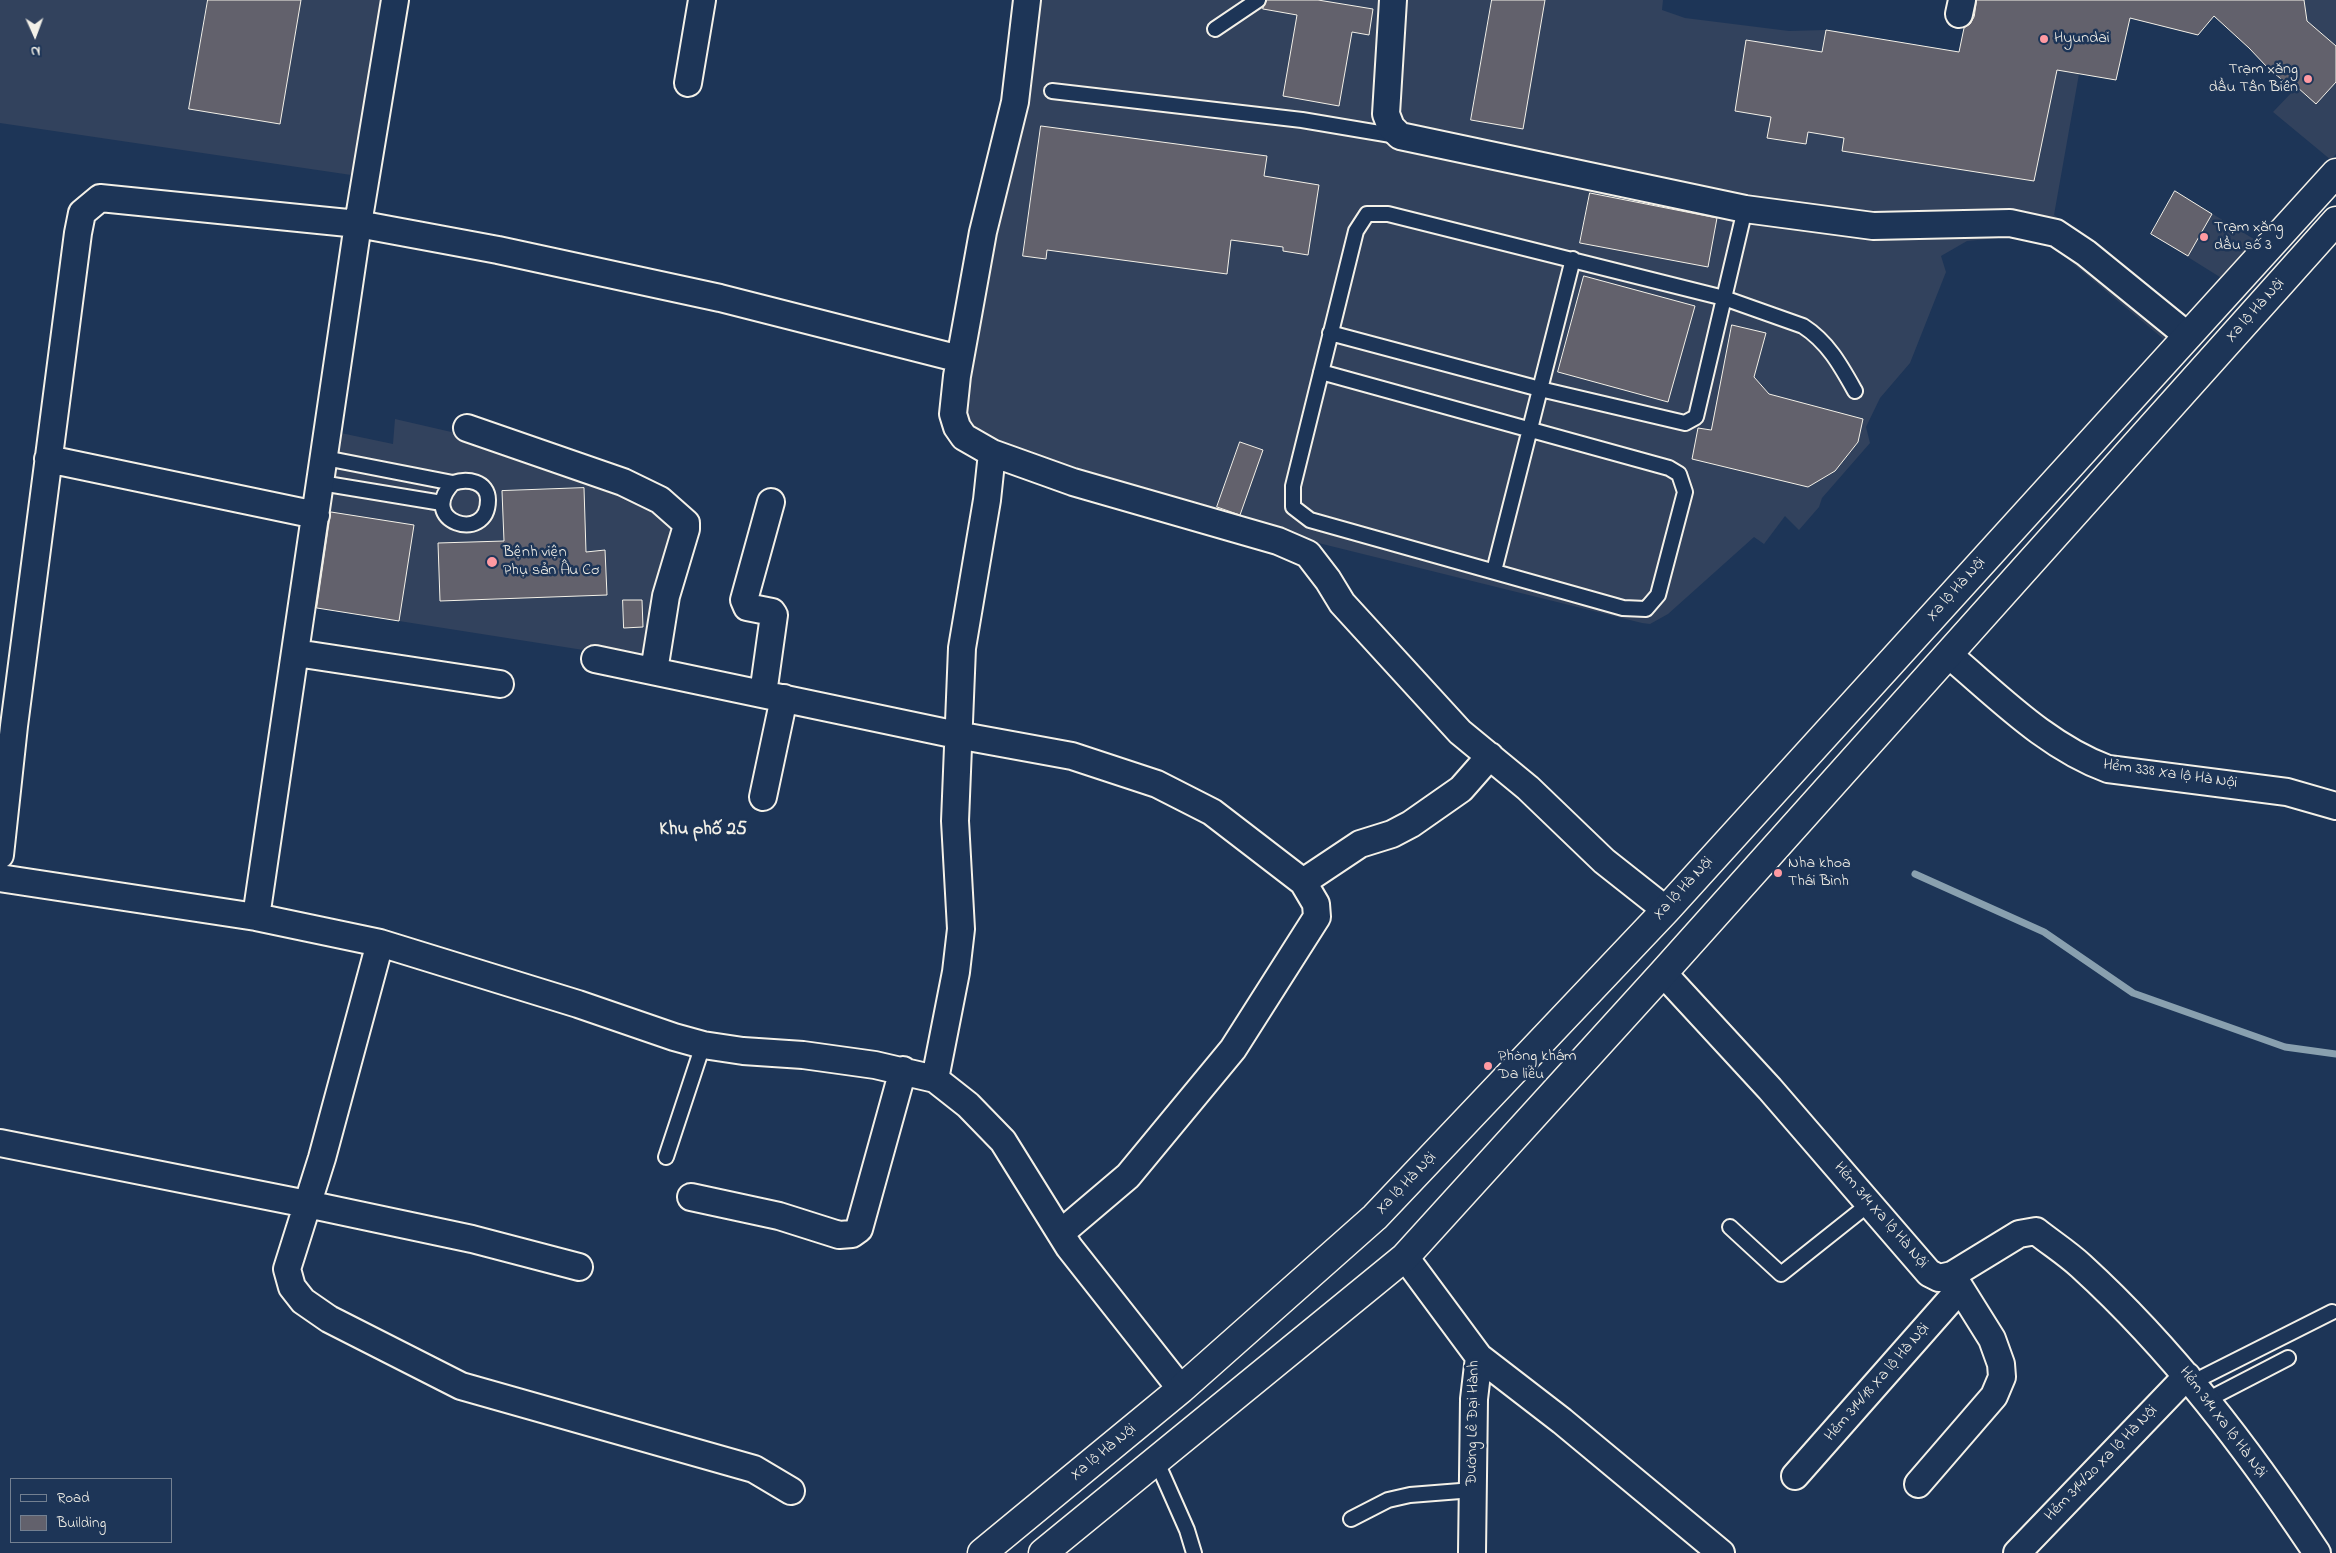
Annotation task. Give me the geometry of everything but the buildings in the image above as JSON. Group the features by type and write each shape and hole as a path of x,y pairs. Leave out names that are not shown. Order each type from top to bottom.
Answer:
{"highway":[{"name":"Xa lộ Hà Nội","path":"982,1553 1181,1389 1375,1217 1666,910 2336,173"},
{"name":"Xa lộ Hà Nội","path":"1051,1551 1156,1460 1405,1257 1663,973 2336,221"}],"street":[{"path":"256,917 358,224 395,0"},
{"path":"688,83 702,0"},
{"path":"1027,0 1015,102 983,232 960,359 953,414 957,427 964,437 992,453 1073,482 1278,541 1308,554 1328,580 1342,603 1460,732 1528,788 1604,861 1666,910"},
{"path":"1392,0 1386,114 1391,126 1400,136 1745,209 1873,226 2010,223 2056,233 2086,253 2188,336"},
{"path":"0,855 14,726 78,233 82,213 100,198 358,224 498,250 720,298 960,359"},
{"path":"467,428 623,482 660,500 686,524 666,596 654,671"},
{"path":"935,1079 956,972 960,929 954,821 962,648 987,500 992,453"},
{"path":"48,458 316,515"},
{"path":"763,797 774,696 774,615 772,612 747,607 744,600 771,502"},
{"path":"296,653 500,684"},
{"name":"Hẻm 338 Xa lộ Hà Nội","path":"1949,654 2037,730 2082,759 2108,769 2287,792 2336,806"},
{"path":"595,659 957,735 1072,756 1157,784 1212,812 1303,882 1316,904 1317,917 1233,1049 1128,1176 1062,1232"},
{"path":"1303,882 1360,844 1392,834 1411,824 1461,789 1490,756"},
{"path":"0,878 256,917 380,943 578,1004 674,1038 743,1052 803,1055 903,1070 935,1079 968,1105 1003,1141 1062,1232 1069,1246 1181,1389"},
{"path":"380,943 322,1158 287,1269 292,1288 302,1300 328,1319 460,1386 754,1469 791,1491"},
{"name":"Hẻm 314 Xa lộ Hà Nội","path":"1663,973 1770,1089 1929,1273 1939,1278 1956,1282 2019,1234 2036,1231 2080,1265 2170,1355 2196,1386 2316,1553"},
{"path":"692,1198 779,1216 839,1235 852,1234 859,1228 903,1070"},
{"path":"1,1149 307,1204 472,1239 579,1267"},
{"name":"Đường Lê Đại Hành","path":"1405,1257 1478,1357 1474,1399 1472,1553"},
{"path":"1918,1484 1994,1396 2002,1377 2001,1364 1992,1339 1956,1282"},
{"name":"Hẻm 314/18 Xa lộ Hà Nội","path":"1795,1476 1956,1282"},
{"path":"1478,1357 1562,1421 1721,1553"},
{"name":"Hẻm 314/20 Xa lộ Hà Nội","path":"2016,1553 2196,1386"}],"lane":[{"path":"1214,29 1258,0"},
{"path":"1052,91 1302,120 1400,136"},
{"path":"1330,333 1540,389 1685,423 1696,417 1745,209"},
{"path":"1321,372 1669,468 1679,474 1685,492 1658,595 1646,609 1623,608 1310,520 1294,507 1293,486 1330,333 1356,231 1367,214 1388,214 1573,259 1724,298 1804,326 1815,334 1832,352 1855,391"},
{"path":"1494,571 1573,259"},
{"path":"323,470 453,483"},
{"path":"323,470 442,503"},
{"path":"463,479 474,481 483,487 488,497 488,508 483,518 474,524 463,525 452,522 445,514 442,503 444,492 453,483 463,479"},
{"path":"666,1157 703,1045"},
{"path":"1730,1227 1781,1274 1870,1204"},
{"path":"2196,1386 2332,1312"},
{"path":"2196,1386 2288,1358"},
{"path":"1156,1460 1187,1530 1194,1553"},
{"path":"1351,1519 1388,1500 1410,1495 1473,1490"}],"shaded area":[{"path":"0,0 387,0 358,176 0,123"},
{"path":"1035,0 1663,0 1662,10 1685,18 1789,31 1826,30 1959,53 1971,0 2336,0 2336,154 2331,160 2273,112 2294,90 2214,16 2198,35 2130,18 2116,80 2079,74 2054,215 2187,318 2166,341 2046,241 2009,237 1967,241 1941,256 1946,272 1910,363 1880,398 1866,427 1870,443 1822,498 1819,507 1799,530 1785,516 1764,544 1754,537 1668,614 1650,624 1282,534 995,446 964,424 968,362"},
{"name":"Trạm xăng dầu số 3","path":"2175,191 2257,241 2223,279 2151,234"},
{"name":"Bệnh viện Phụ sản Âu Cơ","path":"395,419 460,434 656,507 678,527 647,660 310,607 336,432 393,444"}],"waterway":[{"path":"1915,874 2044,932 2133,993 2285,1047 2336,1054"}],"place":[{"name":"Hyundai","path":"2044,39"},
{"name":"Trạm xăng dầu Tân Biên","path":"2308,79"},
{"name":"Trạm xăng dầu số 3","path":"2204,237"},
{"name":"Bệnh viện Phụ sản Âu Cơ","path":"492,562"},
{"name":"Nha khoa Thái Bình","path":"1778,873"},
{"name":"Phòng khám Da liễu","path":"1488,1066"}],"district":[{"name":"Khu phố 25","path":"703,831"}]}
